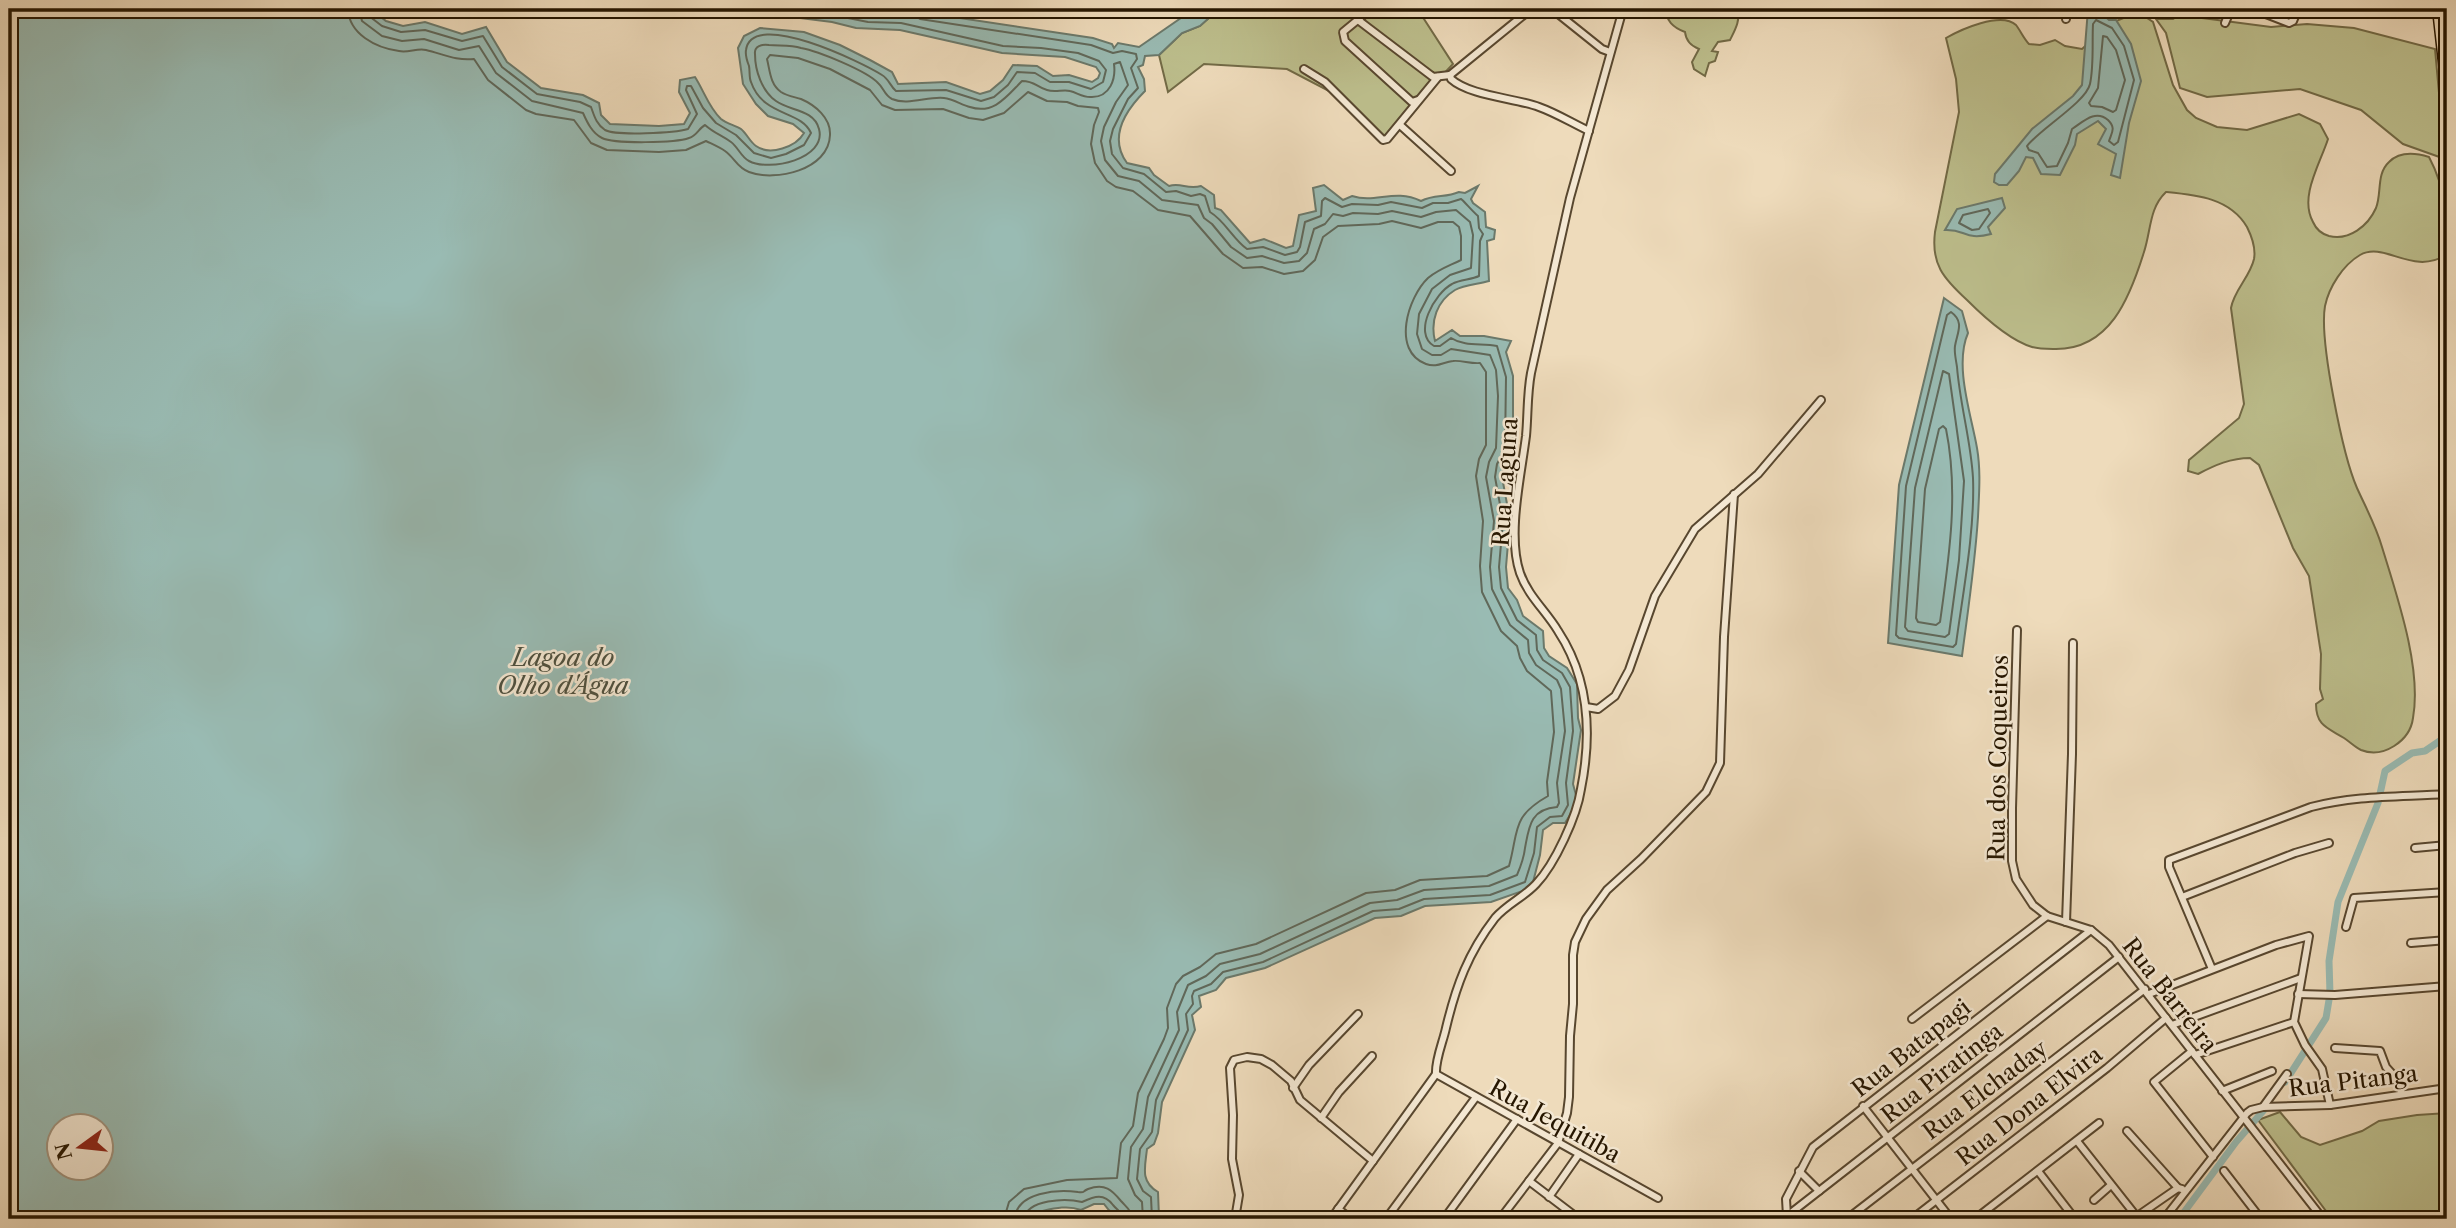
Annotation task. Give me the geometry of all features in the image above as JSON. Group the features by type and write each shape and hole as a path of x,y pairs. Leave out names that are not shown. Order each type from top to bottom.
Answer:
{"main road":[{"path":"2437,9 2443,26 2447,98"}],"street":[{"path":"1371,9 1343,32 1345,41 1412,102 1418,100"},
{"path":"1358,20 1429,75 1438,77 1450,75 1531,9"},
{"path":"1552,9 1602,49 1610,52"},
{"name":"Rua Laguna","path":"1436,1074 1451,1006 1467,959 1502,911 1535,886 1546,871 1572,822 1579,803 1585,770 1588,735 1581,680 1574,658 1554,624 1527,589 1520,572 1516,507 1527,427 1527,394 1570,198 1623,9"},
{"path":"2066,19 2067,9"},
{"path":"2172,9 2190,14"},
{"path":"2225,23 2231,9"},
{"path":"2253,9 2290,23 2298,9"},
{"path":"1304,69 1325,82 1383,140 1387,139 1438,77"},
{"path":"1450,75 1454,82 1460,85 1539,107 1588,131"},
{"path":"1399,125 1451,171"},
{"path":"1586,707 1598,709 1615,696 1629,670 1655,596 1695,528 1758,474 1821,400"},
{"path":"1503,1218 1558,1143 1569,1097 1575,942 1586,919 1607,890 1706,792 1720,763 1724,637 1734,494"},
{"name":"Rua dos Coqueiros","path":"2017,630 2012,861 2022,891 2033,905 2047,916"},
{"path":"2066,922 2073,643"},
{"path":"2212,969 2169,867 2169,860 2331,802 2374,796 2447,794"},
{"path":"2182,897 2295,853 2329,843"},
{"path":"2415,848 2447,845"},
{"path":"2346,928 2354,898 2447,892"},
{"path":"1912,1019 2047,916"},
{"name":"Rua Barreira","path":"2047,916 2091,930 2101,936 2323,1219"},
{"name":"Rua Batapagi","path":"1787,1216 1786,1199 1813,1147 2091,930"},
{"name":"Rua Elchaday","path":"1847,1219 2147,992 2307,935 2309,936 2301,978"},
{"path":"2411,943 2447,940"},
{"name":"Rua Piratinga","path":"1787,1216 2119,957"},
{"path":"2301,978 2294,1022 2305,1045 2322,1069 2329,1104"},
{"path":"2172,1025 2301,978"},
{"path":"2298,994 2335,995 2447,986"},
{"path":"1293,1088 1309,1065 1358,1014"},
{"name":"Rua Dona Elvira","path":"1912,1219 2107,1068 2166,1018"},
{"path":"2213,1157 2154,1082 2194,1053 2294,1022"},
{"path":"2335,1048 2380,1051 2386,1067 2396,1077 2402,1094"},
{"path":"1321,1118 1339,1092 1371,1056"},
{"path":"1234,1219 1240,1195 1232,1159 1230,1068 1234,1060 1247,1057 1261,1059 1291,1081 1300,1100 1373,1161"},
{"path":"2222,1091 2272,1071"},
{"path":"2164,1219 2251,1110 2263,1107 2287,1073"},
{"path":"1331,1219 1436,1074"},
{"name":"Rua Jequitiba","path":"1436,1074 1658,1198"},
{"name":"Rua Pitanga","path":"2263,1107 2329,1104 2447,1088"},
{"path":"1386,1219 1476,1097"},
{"path":"1863,1106 1951,1219"},
{"path":"1444,1219 1517,1119"},
{"path":"1975,1219 2099,1123"},
{"path":"2127,1131 2178,1188"},
{"path":"2077,1140 2135,1218 2178,1188 2190,1186"},
{"path":"1549,1197 1579,1154"},
{"path":"1799,1171 1819,1191"},
{"path":"2038,1171 2075,1219"},
{"path":"2224,1171 2260,1219"},
{"path":"1529,1181 1579,1219"},
{"path":"2094,1200 2111,1185"},
{"path":"1338,1209 1351,1219"}],"green space":[{"path":"1219,9 1431,9 1424,19 1453,64 1381,140 1333,93 1287,69 1204,64 1168,92 1159,55 1182,33 1200,26"},
{"path":"1668,9 1737,9 1738,21 1734,32 1730,40 1718,42 1712,51 1718,52 1715,61 1709,63 1705,76 1694,69 1692,62 1699,49 1689,43 1685,32 1671,23 1667,17"},
{"path":"2131,15 2144,16 2153,22 2173,85 2187,110 2196,118 2217,127 2247,130 2299,114 2320,124 2328,139 2312,180 2308,202 2313,222 2324,234 2336,237 2351,234 2368,221 2378,202 2382,172 2393,158 2414,154 2429,157 2435,169 2443,193 2446,255 2422,262 2379,252 2360,255 2338,277 2325,306 2329,370 2345,451 2357,488 2380,539 2401,609 2411,655 2415,698 2411,726 2401,741 2386,750 2361,750 2328,729 2318,717 2316,704 2323,699 2320,689 2321,654 2309,576 2293,548 2259,465 2250,458 2243,458 2198,474 2188,471 2189,460 2239,418 2244,404 2231,308 2235,295 2252,266 2254,251 2249,231 2240,217 2212,200 2166,192 2153,212 2144,252 2132,286 2115,318 2089,341 2073,347 2037,348 2023,344 2006,334 1959,292 1945,277 1937,262 1935,232 1959,112 1956,79 1946,38 1981,23 2001,20 2016,25 2029,44 2040,45 2055,40 2065,46 2082,49 2111,23"},
{"path":"2179,15 2271,27 2307,24 2354,28 2435,49 2445,159 2403,144 2361,110 2300,89 2207,97 2180,88 2166,33 2156,19 2173,19"},
{"path":"2280,1112 2301,1137 2320,1145 2362,1131 2379,1121 2447,1113 2447,1219 2332,1219 2258,1120"}],"water":[{"name":"Lagoa do Olho d'Água","path":"9,9 371,9 386,21 403,26 425,22 462,34 486,27 507,62 541,88 583,95 599,103 601,115 610,124 684,124 690,113 679,92 680,80 695,77 721,119 741,129 756,146 775,150 789,146 804,133 793,124 768,116 743,84 738,48 744,36 760,28 804,32 840,45 892,72 898,84 946,82 980,94 990,91 1003,80 1013,65 1037,66 1053,76 1069,75 1092,82 1100,73 1096,67 1065,57 1002,53 900,30 856,28 832,22 728,9 900,9 1093,38 1112,44 1114,48 1118,43 1139,47 1194,9 1219,9 1200,26 1182,33 1159,55 1145,56 1143,65 1138,67 1144,79 1145,91 1131,107 1119,134 1121,153 1127,163 1149,168 1169,186 1201,186 1214,195 1215,208 1221,210 1250,243 1264,239 1286,248 1293,246 1299,215 1316,211 1313,188 1324,185 1343,200 1352,196 1402,196 1421,201 1431,197 1465,193 1478,186 1471,199 1485,212 1486,227 1495,230 1494,239 1487,241 1489,281 1455,290 1444,300 1434,319 1435,341 1452,330 1460,336 1484,336 1511,341 1506,352 1513,376 1513,450 1504,466 1502,477 1510,520 1506,567 1508,588 1517,600 1523,616 1543,631 1544,648 1549,656 1567,668 1577,684 1581,730 1573,784 1575,807 1565,823 1553,823 1543,830 1540,855 1533,882 1528,889 1491,902 1425,906 1401,916 1375,918 1265,968 1226,978 1216,990 1199,996 1201,1007 1192,1015 1195,1030 1162,1102 1154,1144 1147,1149 1146,1179 1158,1192 1159,1217 1170,1219 1133,1220 1117,1216 1104,1204 1094,1204 1081,1210 1063,1208 1033,1213 1029,1219 9,1219"},
{"path":"2088,9 2097,9 2109,20 2116,20 2131,44 2141,81 2129,123 2120,178 2111,175 2116,154 2098,144 2106,129 2098,121 2077,134 2075,145 2060,175 2041,174 2033,158 2026,157 2007,185 1999,185 1994,182 1995,174 2032,129 2073,96 2082,85"},
{"path":"2002,198 2005,208 1988,227 1991,234 1971,236 1945,230 1957,209"},
{"path":"1944,298 1962,311 1968,333 1964,346 1963,374 1979,465 1977,535 1962,656 1888,643 1899,485"}],"waterway":[{"path":"2285,1082 2326,1018 2330,994 2329,961 2338,902 2378,803 2385,771 2412,753 2425,751 2447,736"},
{"path":"2179,1219 2236,1142 2270,1103"}]}
